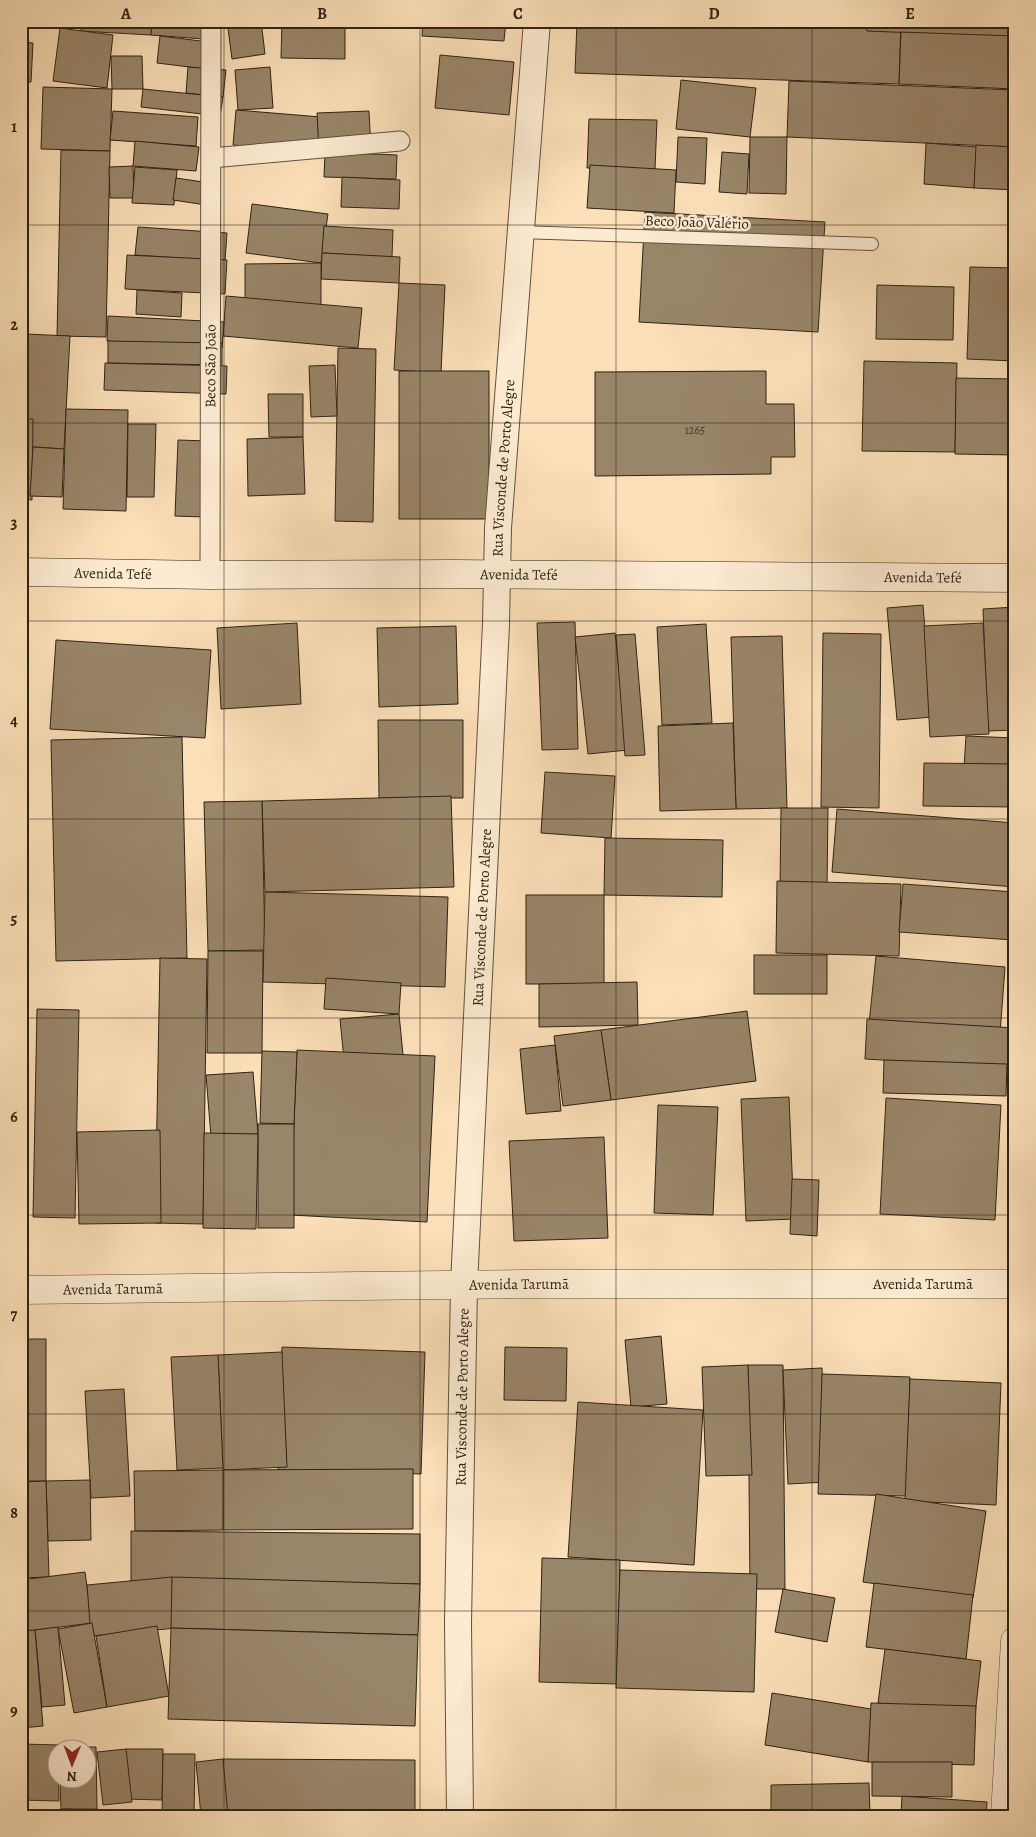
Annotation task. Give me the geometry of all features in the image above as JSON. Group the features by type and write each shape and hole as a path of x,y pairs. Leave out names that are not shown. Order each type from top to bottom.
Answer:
{"street":[{"name":"Beco São João","path":"210,575 211,21"},
{"name":"Rua Visconde de Porto Alegre","path":"460,1816 458,1624 464,1284 495,634 499,509 537,21"},
{"path":"210,158 400,141"},
{"name":"Avenida Tefé","path":"21,572 210,575 1015,578"},
{"name":"Avenida Tarumã","path":"21,1290 464,1284 1015,1284"},
{"path":"1005,1816 1015,1641"}],"lane":[{"name":"Beco João Valério","path":"520,232 872,244"}],"building":[{"path":"81,21 152,21 151,35 80,31"},
{"path":"152,21 217,21 216,40 151,35"},
{"path":"227,21 261,21 265,54 232,59"},
{"path":"282,21 345,21 345,59 281,58"},
{"path":"423,21 506,21 504,41 422,36"},
{"path":"577,21 901,21 899,84 575,73"},
{"path":"867,21 1015,21 1015,37 867,31"},
{"path":"60,28 113,35 107,88 53,81"},
{"path":"901,32 1015,36 1015,89 899,84"},
{"path":"160,36 217,43 214,70 157,63"},
{"path":"21,42 33,43 31,82 21,82"},
{"path":"440,55 514,62 509,115 435,108"},
{"path":"111,56 142,56 143,89 112,89"},
{"path":"188,67 226,70 223,97 186,93"},
{"path":"270,67 273,108 238,110 235,70"},
{"path":"681,80 756,88 750,137 676,129"},
{"path":"789,81 1015,90 1015,147 787,137"},
{"path":"43,87 112,89 110,151 41,149"},
{"path":"143,89 223,97 220,116 141,107"},
{"path":"236,110 321,117 319,152 233,145"},
{"path":"113,111 198,117 196,146 110,140"},
{"path":"369,111 371,150 319,152 317,113"},
{"path":"589,119 657,120 655,169 587,168"},
{"path":"678,137 707,138 705,184 676,182"},
{"path":"750,137 787,137 786,194 749,193"},
{"path":"135,141 199,147 196,171 133,166"},
{"path":"926,143 977,147 974,188 924,184"},
{"path":"976,145 1015,147 1015,190 974,188"},
{"path":"61,150 110,151 106,337 57,336"},
{"path":"325,152 397,155 396,179 324,177"},
{"path":"722,152 749,154 747,194 719,192"},
{"path":"590,165 676,170 674,213 587,208"},
{"path":"133,166 134,198 110,198 109,167"},
{"path":"135,167 177,170 174,205 132,203"},
{"path":"342,177 400,180 399,209 341,207"},
{"path":"176,178 210,183 206,205 173,200"},
{"path":"252,204 328,214 321,263 246,253"},
{"path":"645,212 825,222 818,332 639,322"},
{"path":"324,226 393,230 392,257 322,253"},
{"path":"138,227 227,233 225,261 135,255"},
{"path":"322,253 400,257 399,283 321,279"},
{"path":"127,255 227,260 225,294 125,289"},
{"path":"321,263 321,305 245,306 245,264"},
{"path":"970,267 1015,268 1015,361 967,359"},
{"path":"399,283 445,285 441,373 394,370"},
{"path":"877,285 954,287 953,340 876,339"},
{"path":"137,290 182,293 181,317 136,314"},
{"path":"226,296 362,308 358,348 223,336"},
{"path":"108,316 224,322 222,348 107,341"},
{"path":"25,334 70,336 64,449 21,446 21,399"},
{"path":"108,341 222,343 222,365 108,363"},
{"path":"338,348 376,349 373,522 335,521"},
{"path":"864,361 957,363 955,452 862,451"},
{"path":"105,363 227,366 226,394 104,390"},
{"path":"335,365 337,416 311,417 309,366"},
{"path":"399,371 489,371 489,519 399,519"},
{"path":"766,371 766,404 794,404 795,457 771,457 771,474 595,476 595,372"},
{"path":"956,378 1015,379 1015,455 955,454"},
{"path":"268,394 303,394 303,437 269,437"},
{"path":"66,409 128,410 126,511 63,509"},
{"path":"21,419 33,419 32,500 21,499"},
{"path":"128,424 156,424 154,497 127,497"},
{"path":"303,437 305,494 248,496 247,439"},
{"path":"178,440 208,441 205,517 175,516"},
{"path":"33,447 64,449 62,497 30,496"},
{"path":"923,605 932,717 897,720 887,608"},
{"path":"1015,607 1015,730 988,731 983,609"},
{"path":"575,622 578,749 542,750 537,623"},
{"path":"297,623 301,704 221,709 217,628"},
{"path":"983,623 989,734 930,737 924,626"},
{"path":"706,624 712,723 662,725 657,627"},
{"path":"456,626 458,704 379,707 377,628"},
{"path":"615,633 628,750 588,754 575,637"},
{"path":"823,633 881,634 879,808 821,807"},
{"path":"635,634 645,755 625,756 616,635"},
{"path":"782,636 787,808 736,809 731,637"},
{"path":"56,640 211,650 205,738 50,729"},
{"path":"378,720 463,720 463,798 379,798"},
{"path":"733,723 736,809 660,811 658,726"},
{"path":"966,736 1015,738 1015,770 964,768"},
{"path":"182,737 187,958 56,961 51,740"},
{"path":"924,763 1015,764 1015,807 923,806"},
{"path":"545,772 615,776 611,838 541,833"},
{"path":"451,796 454,887 265,892 262,801"},
{"path":"262,801 265,950 208,951 204,802"},
{"path":"781,808 828,808 827,887 780,887"},
{"path":"837,809 1015,823 1015,887 832,872"},
{"path":"605,838 723,840 722,897 604,895"},
{"path":"777,881 901,884 899,956 776,953"},
{"path":"903,884 1015,892 1013,940 899,932"},
{"path":"265,892 448,897 445,987 263,982"},
{"path":"526,895 604,895 604,984 526,984"},
{"path":"208,951 263,951 262,1053 207,1053"},
{"path":"754,955 827,955 827,994 754,994"},
{"path":"876,956 1005,967 1000,1034 869,1024"},
{"path":"160,958 207,959 203,1224 155,1223"},
{"path":"326,978 401,983 399,1014 324,1009"},
{"path":"637,982 638,1025 539,1027 539,984"},
{"path":"37,1009 79,1010 75,1218 33,1217"},
{"path":"747,1011 756,1081 611,1100 601,1030"},
{"path":"399,1014 403,1055 344,1060 340,1019"},
{"path":"867,1019 1015,1028 1015,1068 865,1059"},
{"path":"601,1030 611,1100 563,1106 554,1036"},
{"path":"555,1045 561,1111 526,1114 520,1049"},
{"path":"297,1050 435,1056 427,1222 290,1215"},
{"path":"262,1051 297,1052 294,1124 260,1123"},
{"path":"884,1060 1007,1064 1006,1096 883,1093"},
{"path":"253,1072 258,1134 211,1137 206,1075"},
{"path":"789,1097 794,1219 746,1221 741,1099"},
{"path":"886,1098 1001,1105 995,1220 880,1214"},
{"path":"658,1105 718,1107 713,1215 654,1213"},
{"path":"258,1124 294,1124 294,1228 258,1228"},
{"path":"160,1130 161,1223 79,1224 77,1132"},
{"path":"204,1133 258,1134 256,1229 203,1228"},
{"path":"604,1137 608,1238 514,1241 509,1141"},
{"path":"792,1179 819,1180 817,1236 790,1234"},
{"path":"661,1336 667,1404 631,1407 625,1340"},
{"path":"21,1339 46,1339 46,1481 21,1481"},
{"path":"282,1347 425,1352 421,1474 278,1470"},
{"path":"505,1347 567,1348 566,1401 504,1400"},
{"path":"282,1352 287,1467 223,1470 218,1355"},
{"path":"218,1355 223,1468 177,1470 171,1357"},
{"path":"748,1365 783,1365 785,1589 750,1589"},
{"path":"748,1365 752,1475 706,1476 702,1367"},
{"path":"822,1368 827,1482 788,1484 783,1370"},
{"path":"822,1374 910,1377 907,1496 818,1494"},
{"path":"910,1379 1001,1383 996,1505 905,1501"},
{"path":"124,1389 130,1496 91,1498 85,1391"},
{"path":"578,1402 703,1410 694,1565 568,1557"},
{"path":"413,1469 413,1529 223,1530 223,1470"},
{"path":"223,1470 223,1530 135,1531 134,1471"},
{"path":"90,1480 91,1540 48,1541 46,1481"},
{"path":"46,1481 49,1577 21,1578 21,1482"},
{"path":"876,1494 986,1511 973,1598 863,1582"},
{"path":"131,1531 420,1534 420,1584 131,1581"},
{"path":"542,1558 620,1560 618,1684 539,1682"},
{"path":"620,1570 757,1574 754,1692 616,1688"},
{"path":"85,1572 92,1623 21,1632 21,1580"},
{"path":"172,1577 177,1628 91,1636 87,1585"},
{"path":"172,1577 420,1584 418,1635 171,1628"},
{"path":"874,1583 973,1595 966,1659 866,1647"},
{"path":"783,1589 835,1598 827,1642 775,1632"},
{"path":"92,1623 107,1707 74,1713 58,1629"},
{"path":"157,1626 169,1696 107,1707 96,1636"},
{"path":"58,1627 65,1705 42,1707 35,1630"},
{"path":"171,1628 418,1635 415,1726 168,1719"},
{"path":"35,1630 43,1726 21,1728 21,1631"},
{"path":"885,1649 981,1661 975,1715 878,1703"},
{"path":"772,1693 877,1710 868,1762 765,1745"},
{"path":"871,1703 976,1706 974,1765 868,1762"},
{"path":"21,1744 48,1745 48,1790 59,1790 59,1801 21,1800"},
{"path":"126,1749 163,1749 162,1800 125,1799"},
{"path":"126,1749 132,1802 103,1805 98,1752"},
{"path":"163,1754 195,1754 194,1816 162,1816"},
{"path":"223,1759 415,1760 415,1816 222,1816"},
{"path":"223,1759 228,1816 201,1816 196,1762"},
{"path":"872,1762 952,1762 952,1797 872,1796"},
{"path":"21,1765 27,1800 21,1801"},
{"path":"869,1783 870,1816 771,1816 771,1785"},
{"path":"60,1790 97,1790 97,1809 61,1809"},
{"path":"902,1796 987,1802 986,1816 901,1816"},
{"path":"72,1809 72,1816 43,1816 43,1810"}]}
